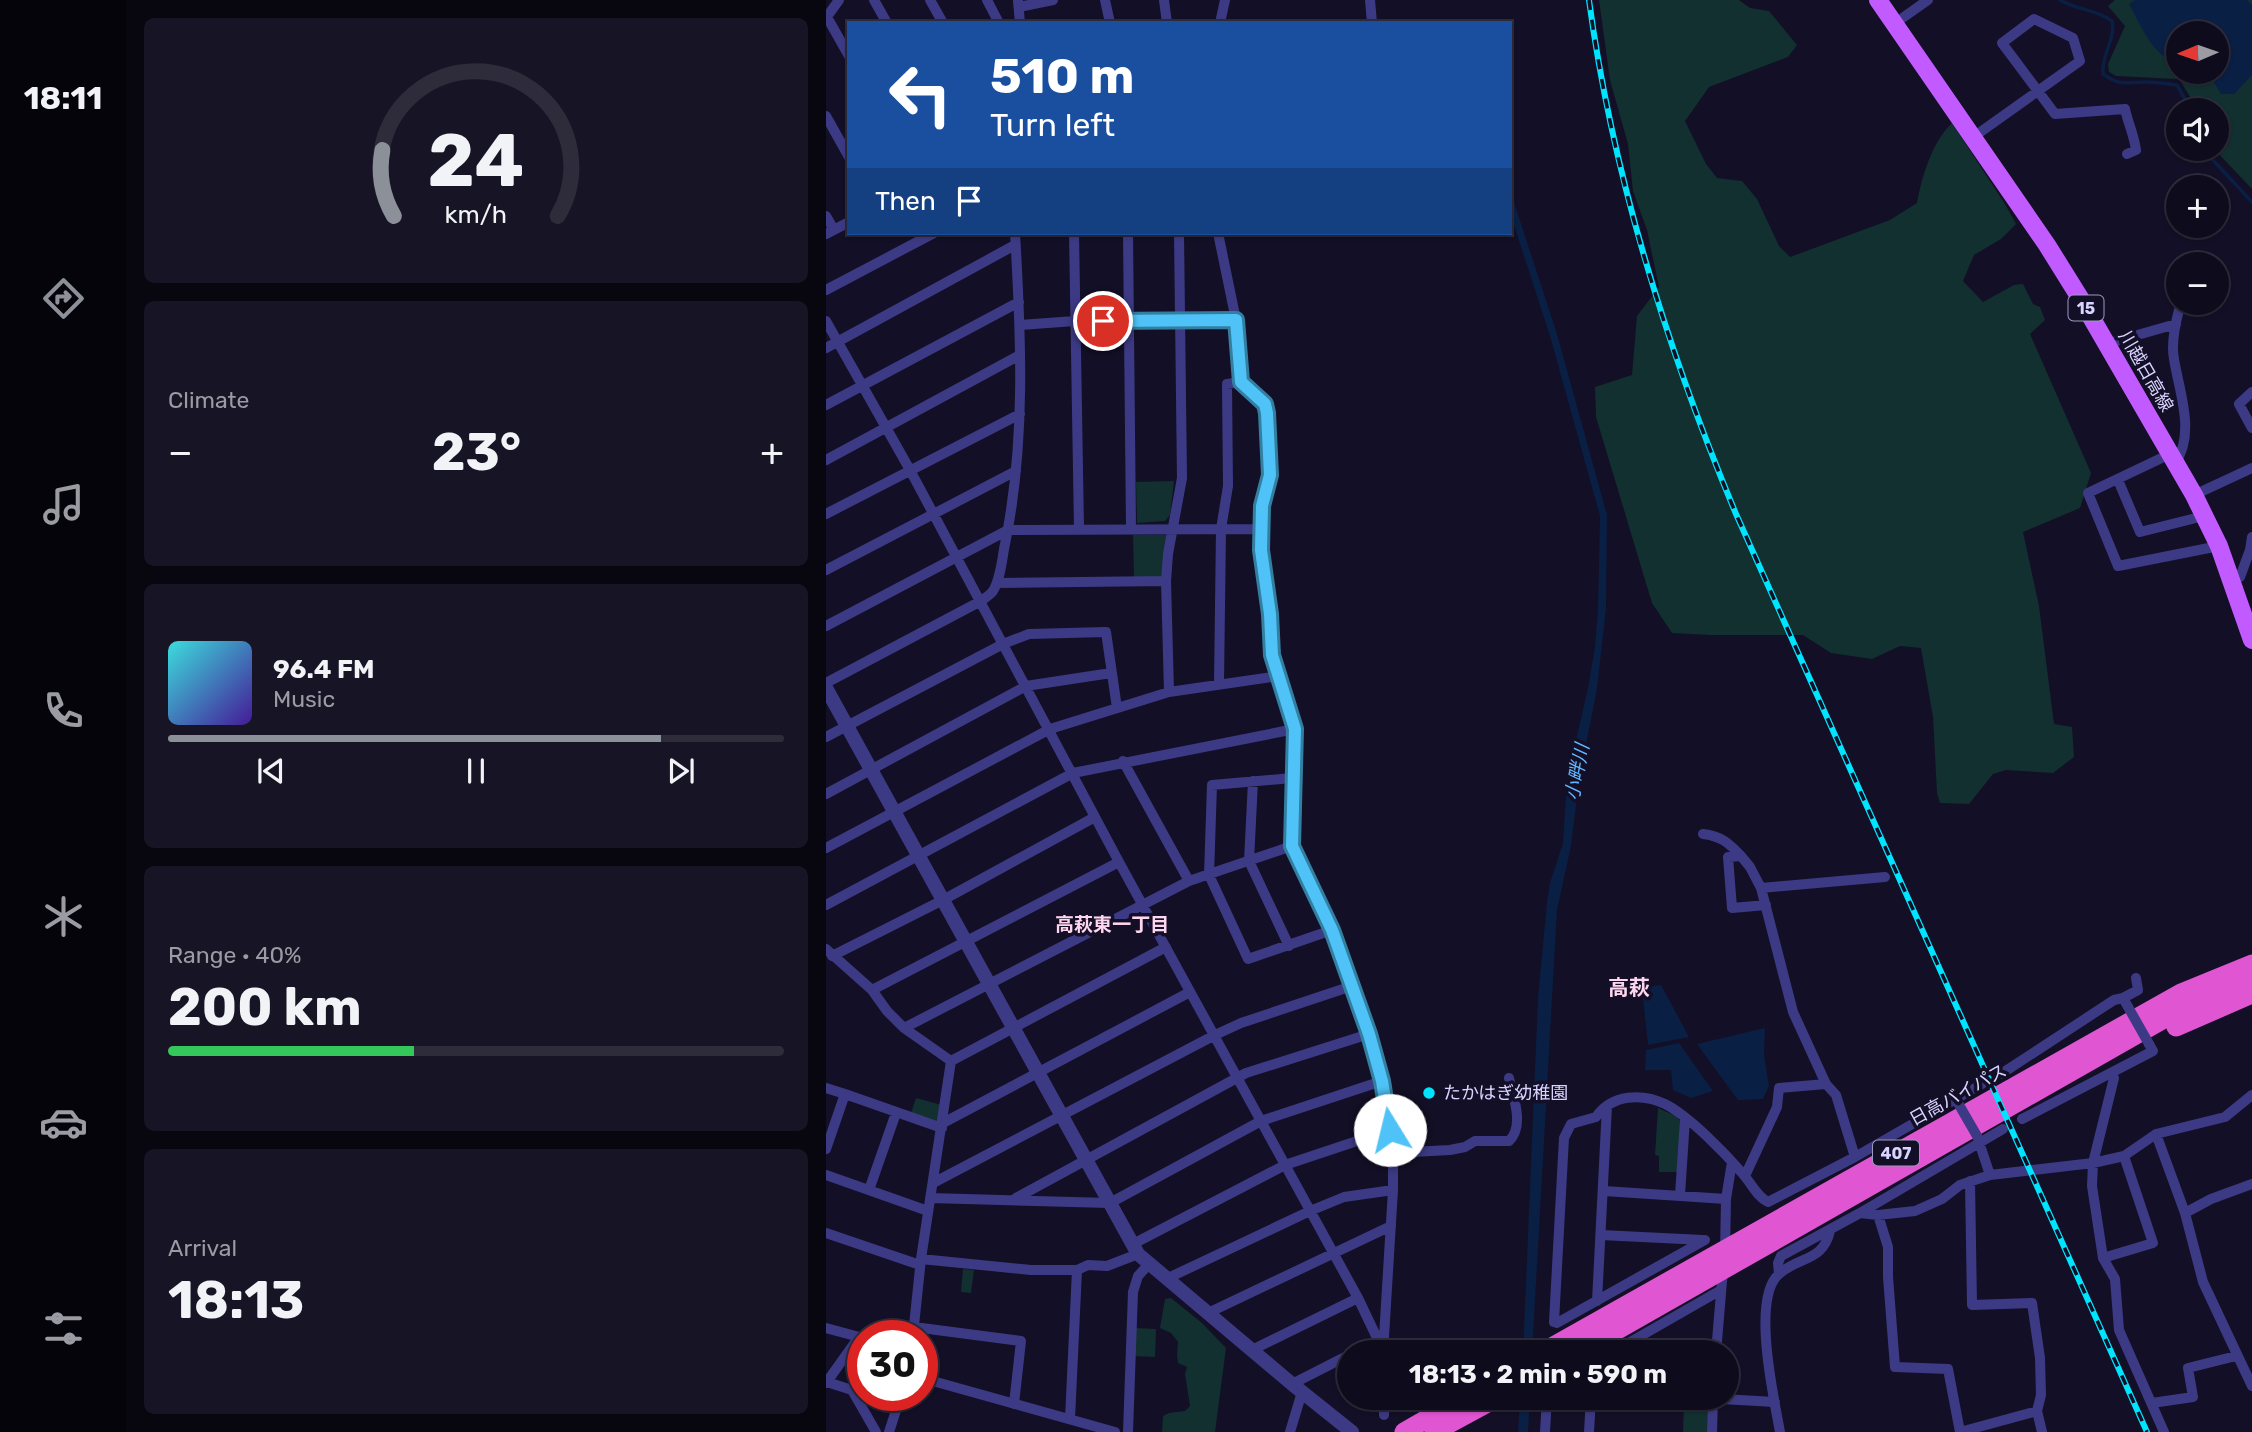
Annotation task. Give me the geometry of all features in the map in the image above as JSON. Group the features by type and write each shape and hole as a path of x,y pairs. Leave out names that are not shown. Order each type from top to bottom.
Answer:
{"highway":[{"name":"407","path":"2022,1101 2076,1042 2176,983 2252,953"},
{"name":"日高バイパス","path":"1564,1340 1725,1249 2022,1101 2181,993 2252,964"},
{"name":"日高バイパス","path":"1603,1340 1722,1280 2192,1003 2252,979"},
{"name":"407","path":"2022,1101 2112,1060 2193,1018 2252,994"},
{"path":"1404,1432 1442,1410"},
{"path":"1434,1432 1475,1410"}],"main road":[{"name":"川越日高線","path":"1878,0 2047,245 2106,344 2194,495 2236,578 2252,640"}],"street":[{"path":"839,0 827,17 847,52"},
{"path":"874,0 886,21"},
{"path":"930,0 942,21"},
{"path":"987,0 998,21"},
{"path":"1020,21 1018,3 1054,0"},
{"path":"1105,0 1110,21"},
{"path":"1164,0 1167,21"},
{"path":"1220,21 1225,0"},
{"path":"1370,0 1372,21"},
{"path":"1894,24 1928,0"},
{"path":"1972,138 2037,92 2080,61 2073,38 2034,19 2002,43 2037,92 2056,114 2125,109 2136,150 2127,154"},
{"path":"826,116 847,153"},
{"path":"826,216 830,232 847,223"},
{"path":"826,290 930,235"},
{"path":"1074,235 1079,529"},
{"path":"1128,235 1131,529"},
{"path":"1169,692 1166,581 1168,554 1182,478 1179,235"},
{"path":"1218,235 1236,320 1241,382 1265,404 1267,413 1270,475 1262,506 1261,550 1270,614 1272,655 1295,729 1292,846 1332,930 1369,1034 1382,1081 1390,1130 1393,1191 1380,1339"},
{"path":"826,348 1015,239 1020,325 1020,414 1008,530 997,583 992,593 981,601 826,683"},
{"path":"826,405 1019,302"},
{"path":"2178,315 2173,357 2183,405 2181,454 2088,494 2118,566 2219,546"},
{"path":"826,320 1380,1339"},
{"path":"1020,325 1075,321 1236,320"},
{"path":"2106,344 2176,324"},
{"path":"826,460 1020,355"},
{"path":"1219,683 1221,529 1228,486 1227,384 1241,382"},
{"path":"2252,393 2239,404 2252,428"},
{"path":"826,514 1020,414"},
{"path":"2194,495 2252,468"},
{"path":"826,570 1016,471"},
{"path":"2118,480 2140,532 2204,516"},
{"path":"826,626 1008,530 1261,529"},
{"path":"2236,578 2250,550 2252,537"},
{"path":"2236,578 2252,573"},
{"path":"997,583 1166,581"},
{"path":"826,737 1003,644 1029,634 1106,632 1117,708"},
{"path":"826,794 1026,686 1111,673"},
{"path":"826,848 1050,729 1169,692 1279,676"},
{"path":"826,688 1140,1254 1166,1279 1352,1432"},
{"path":"826,905 1073,773 1295,729"},
{"path":"1123,761 1189,881"},
{"path":"1292,778 1212,785 1209,875 1248,958 1332,930"},
{"path":"1253,781 1249,861 1289,946"},
{"path":"951,1061 904,1028 873,990 829,953 943,900 1096,817"},
{"path":"1703,834 1717,835 1726,841 1750,867 1761,888 1793,1012 1811,1056 1826,1084 1836,1095 1855,1157"},
{"path":"904,1028 1189,881 1292,846"},
{"path":"1741,856 1728,857 1732,908 1766,905"},
{"path":"873,990 1119,862"},
{"path":"1761,888 1885,877"},
{"path":"951,1061 1166,947"},
{"path":"2001,1074 2114,1000 2138,990 2136,978"},
{"path":"933,1183 1215,1035 1241,1023 1352,986"},
{"path":"826,1088 896,1113 943,1126 1037,1072 1190,992"},
{"path":"2022,1101 2153,1051 2123,998"},
{"path":"1013,1199 1238,1077 1369,1034"},
{"path":"914,1320 920,1262 951,1061"},
{"path":"1393,1153 1450,1150 1465,1147 1475,1141 1509,1141 1515,1133 1517,1116 1508,1077"},
{"path":"2114,1078 2093,1163 2092,1186 2103,1258 2115,1279 2119,1330 2164,1432"},
{"path":"930,1198 1110,1203 1261,1121 1382,1081"},
{"path":"1745,1176 1777,1107 1779,1088 1826,1084"},
{"path":"1601,1235 1705,1240 1554,1322 1564,1139 1571,1124 1596,1117 1607,1106 1621,1099 1633,1096 1664,1103 1732,1162 1763,1200 1768,1202 1855,1157 1982,1084"},
{"path":"826,1149 845,1094"},
{"path":"1860,1213 1878,1215 1927,1208 1960,1185 1990,1175 2093,1163 2124,1156 2156,1134 2225,1117 2252,1095"},
{"path":"1957,1100 1978,1138 1990,1175"},
{"path":"1597,1301 1607,1106"},
{"path":"869,1190 896,1113"},
{"path":"1680,1195 1685,1119"},
{"path":"1780,1432 1764,1328 1767,1298 1779,1274 1778,1263 1781,1256 1830,1231 1978,1138 2003,1129"},
{"path":"826,1233 920,1262 1077,1270 1088,1265 1107,1266 1140,1254 1285,1165 1390,1130"},
{"path":"2156,1134 2185,1213 2203,1282 2252,1386"},
{"path":"2103,1258 2154,1243 2124,1156"},
{"path":"1717,1340 1725,1249 1726,1199 1732,1162"},
{"path":"826,1175 928,1211"},
{"path":"1970,1181 1972,1305 2032,1303 2040,1358 2041,1395 2037,1411 2042,1432"},
{"path":"2185,1213 2211,1199 2252,1184"},
{"path":"1166,1279 1344,1197 1393,1191"},
{"path":"1604,1191 1726,1199"},
{"path":"1878,1215 1888,1247 1895,1367 1948,1369 1960,1432 2037,1411"},
{"path":"1208,1313 1391,1226"},
{"path":"1128,1432 1133,1292 1139,1276 1140,1254"},
{"path":"1070,1419 1077,1270"},
{"path":"1632,1340 1722,1280"},
{"path":"1252,1350 1358,1298"},
{"path":"826,1328 847,1333"},
{"path":"938,1333 1021,1341 1014,1404"},
{"path":"847,1356 827,1382 852,1390 876,1432"},
{"path":"2152,1403 2193,1397 2188,1368 2236,1356"},
{"path":"1290,1432 1297,1388 1337,1363"},
{"path":"938,1383 1115,1432"},
{"path":"1739,1400 1775,1402"},
{"path":"1384,1410 1384,1415"},
{"path":"1545,1432 1546,1410"},
{"path":"1589,1432 1590,1410"},
{"path":"1712,1432 1713,1410"},
{"path":"889,1432 896,1411"}],"green space":[{"path":"1599,0 1739,0 1750,8 1769,11 1797,45 1788,57 1709,87 1685,121 1706,164 1717,178 1742,181 1757,199 1779,246 1790,257 1890,220 1917,203 1929,160 1952,123 2005,204 2016,224 2001,239 1974,255 1963,281 1983,302 2014,285 2023,284 2033,304 2040,307 2045,320 2030,334 2091,473 2080,508 2023,532 2039,606 2054,724 2072,727 2074,757 2053,773 2006,770 1993,774 1969,804 1940,803 1937,793 1933,717 1921,648 1900,646 1872,659 1831,653 1803,635 1672,633 1652,603 1596,417 1595,387 1632,375 1637,316 1659,287 1647,230 1633,191 1628,144 1610,80"},
{"path":"2115,0 2252,0 2252,189 2225,161 2229,161 2229,98 2191,98 2182,84 2230,84 2230,21 2166,21 2166,78 2116,76 2109,72 2108,64 2125,26 2108,6"},
{"path":"1174,481 1170,515 1165,521 1137,523 1136,482"},
{"path":"1133,535 1169,535 1163,577 1134,578"},
{"path":"916,1098 942,1105 940,1119 936,1121 911,1113"},
{"path":"1658,1108 1676,1116 1680,1121 1678,1172 1659,1172 1659,1156 1655,1155"},
{"path":"963,1269 974,1270 971,1293 961,1292"},
{"path":"1171,1298 1202,1323 1226,1348 1215,1432 1162,1432 1163,1416 1185,1411 1190,1406 1185,1374 1187,1367 1178,1363 1178,1342 1171,1333 1160,1328 1165,1299"},
{"path":"1135,1328 1156,1329 1155,1357 1134,1356"},
{"path":"1684,1410 1708,1410 1707,1432 1683,1432"}],"water":[{"path":"2135,0 2247,0 2252,5 2252,75 2234,94 2221,94 2215,84 2230,84 2230,21 2166,21 2166,58 2149,40 2129,4"},
{"name":"小畔川","path":"1512,196 1557,334 1607,515 1606,608 1597,689 1579,780 1571,846 1557,910 1533,1340 1524,1340 1538,998 1550,883 1563,843 1567,779 1595,646 1600,516 1550,336 1512,219"},
{"path":"1661,985 1689,1037 1648,1045 1642,988"},
{"path":"1765,1028 1764,1055 1769,1086 1763,1099 1738,1100 1697,1044"},
{"path":"1679,1043 1713,1091 1691,1098 1673,1090 1671,1070 1645,1070 1646,1050"},
{"path":"1519,1410 1529,1410 1528,1432 1518,1432"}],"waterway":[{"path":"2060,0 2112,21 2112,34 2103,74 2120,82 2177,85 2184,98"},
{"path":"2214,161 2252,202"}],"railway":[{"path":"1589,0 1612,132 1628,197 1665,326 1711,452 1736,514 2147,1432"}],"place":[{"name":"たかはぎ幼稚園","path":"1429,1093"}],"district":[{"name":"高萩東一丁目","path":"1112,924"},
{"name":"高萩","path":"1629,987"}],"route":[{"path":"1103,321 1236,320 1241,382 1265,404 1267,413 1270,475 1262,506 1261,550 1270,614 1272,655 1295,729 1292,846 1332,930 1369,1034 1382,1081 1390,1130"}]}
